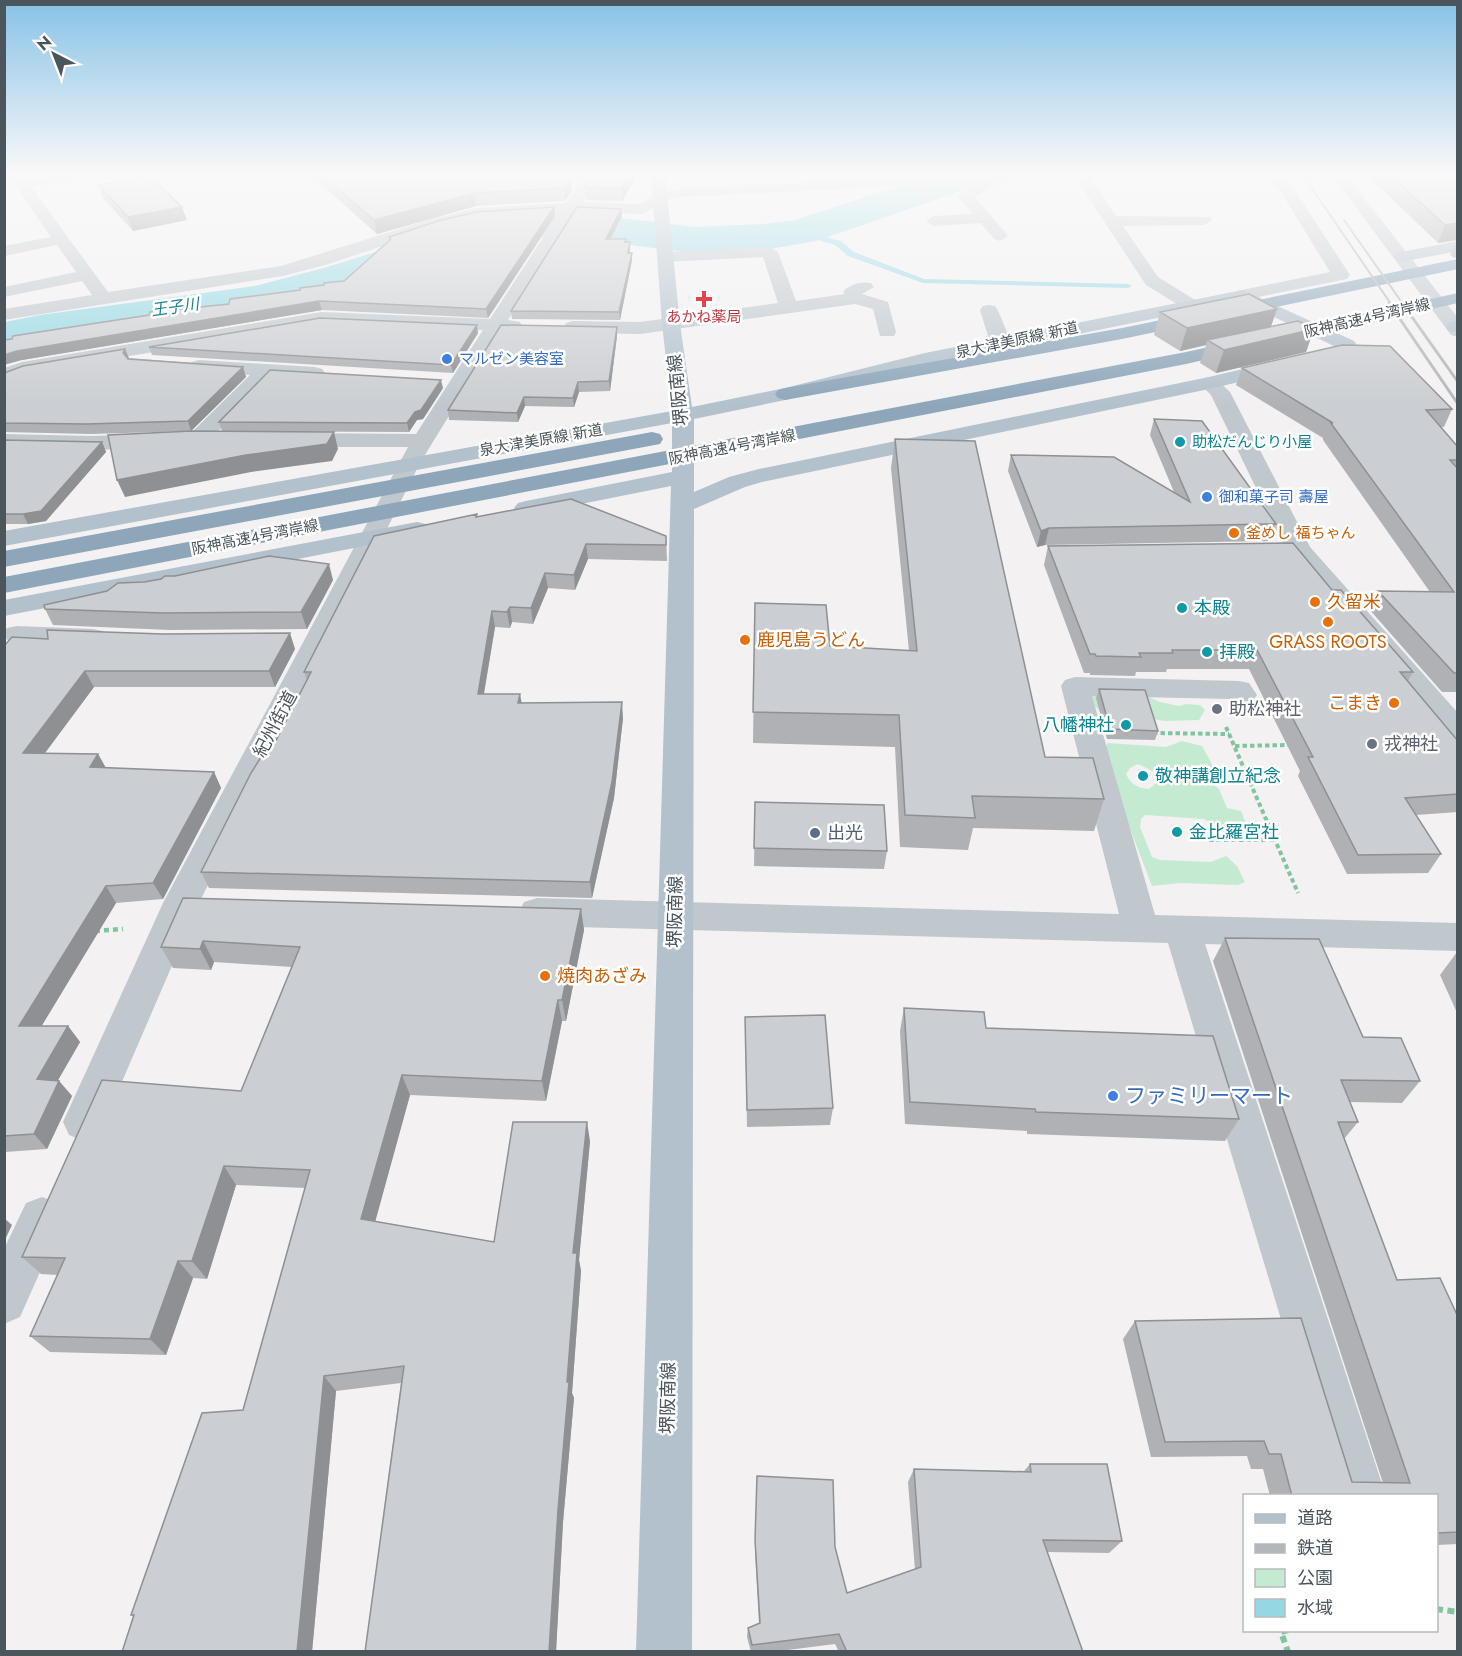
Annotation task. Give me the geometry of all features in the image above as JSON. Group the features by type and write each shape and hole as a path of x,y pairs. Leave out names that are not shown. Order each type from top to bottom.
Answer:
{"highway":[{"path":"785,394 1143,330 1322,294 1455,279"},
{"name":"阪神高速4号湾岸線","path":"4,559 1156,343 1455,279"},
{"name":"阪神高速4号湾岸線","path":"4,585 1186,358 1455,279"},
{"path":"683,491 767,461 1211,369 1457,324"}],"main road":[{"name":"堺阪南線","path":"664,1652 683,491 682,415 665,251"},
{"path":"1401,256 1428,251"},
{"path":"4,608 370,538 737,482 1209,383 1343,352 1347,345 1243,295"},
{"name":"泉大津美原線 新道","path":"4,539 409,463 682,415 785,394 925,359 1243,295"}],"street":[{"path":"68,251 104,298"},
{"path":"4,315 283,271 345,251"},
{"name":"紀州街道","path":"4,1301 64,1167 370,538 409,463 542,251"},
{"path":"760,251 770,252 789,308"},
{"path":"1133,251 1152,281 1191,305"},
{"path":"1243,295 1341,275 1326,251"},
{"path":"1397,251 1457,324"},
{"path":"4,292 86,275"},
{"path":"550,327 640,328 789,308 861,293 882,306 887,332"},
{"path":"989,310 1003,343"},
{"path":"4,376 22,368 322,318 528,327"},
{"path":"86,358 335,374"},
{"path":"198,439 267,370"},
{"path":"438,380 461,381"},
{"path":"1209,383 1220,392 1288,550 1458,733"},
{"path":"4,441 91,443 233,439"},
{"path":"269,439 423,441"},
{"path":"16,634 123,638"},
{"path":"285,639 319,639"},
{"path":"1242,695 1239,690 1075,686 1359,1494"},
{"path":"511,912 1458,937"}],"path":[{"path":"1226,725 1302,902"},
{"path":"1152,733 1229,734"},
{"path":"1235,746 1292,745"},
{"path":"1156,775 1247,775"},
{"path":"1209,840 1276,840"},
{"path":"88,932 190,911"},
{"path":"1438,1609 1458,1612"},
{"path":"1281,1632 1288,1652"}],"green space":[{"path":"1091,692 1149,697 1179,706 1200,705 1205,710 1199,720 1165,721 1099,710 1088,699"},
{"path":"1182,741 1202,746 1213,766 1208,773 1159,774 1138,764 1130,768 1126,774 1130,780 1135,785 1149,789 1161,779 1207,779 1219,789 1227,808 1241,811 1245,821 1234,829 1222,831 1213,829 1204,819 1145,815 1141,819 1140,827 1152,857 1160,860 1211,862 1226,856 1237,866 1245,882 1238,885 1180,883 1152,886 1126,818 1104,750 1108,743 1166,747"}],"water":[{"name":"王子川","path":"378,251 429,251 324,288 5,345 5,322 40,315 255,286"}],"building":[{"path":"377,251 524,251 486,309 319,301 4,355 4,340 12,339 13,336 149,315 150,312 229,304 230,299 300,290 300,288 324,285 324,283 344,281"},
{"path":"549,251 632,253 619,312 511,311"},
{"path":"1249,294 1277,309 1187,328 1160,312"},
{"path":"320,318 477,325 451,365 149,347"},
{"path":"1298,321 1314,329 1224,350 1207,340"},
{"path":"501,325 617,327 609,381 578,382 573,398 524,397 517,413 448,410"},
{"path":"1342,345 1390,346 1452,409 1426,410 1458,447 1458,460 1450,460 1458,469 1458,673 1454,673 1378,591 1454,592 1330,422 1333,423 1242,368"},
{"path":"125,349 123,353 128,359 243,367 188,421 87,424 4,423 4,373 23,366"},
{"path":"270,370 441,380 421,410 415,412 407,423 219,422"},
{"path":"1154,419 1202,421 1276,524 1049,528 1041,531 1011,455 1114,457 1190,502"},
{"path":"192,431 334,432 327,444 246,455 117,480 108,435"},
{"path":"895,439 975,441 1045,757 1093,758 1104,799 972,796 975,818 905,815 899,715 753,712 755,603 826,605 830,646 917,651"},
{"path":"4,440 102,442 41,511 4,514"},
{"path":"571,499 666,536 666,545 586,544 574,575 545,573 531,608 510,607 507,612 492,611 478,694 520,694 518,703 622,702 612,782 590,882 201,872 251,773 263,754 269,754 311,672 304,672 374,536 477,514 476,517"},
{"path":"1293,543 1332,590 1341,590 1413,672 1400,672 1458,741 1458,794 1405,798 1441,854 1358,855 1308,757 1313,757 1257,650 1172,650 1173,653 1139,653 1141,657 1090,654 1048,546"},
{"path":"269,556 329,564 301,612 163,613 45,609 44,605 107,591 118,583 161,579 165,576 175,576"},
{"path":"47,630 163,634 290,633 269,671 85,671 23,753 98,754 90,767 214,772 153,883 106,886 19,1026 68,1026 37,1079 59,1081 34,1134 4,1136 4,646 12,637 48,639"},
{"path":"1099,689 1145,690 1158,731 1110,729"},
{"path":"755,802 884,805 887,851 754,848"},
{"path":"183,898 581,909 562,1000 558,1000 542,1081 402,1075 361,1219 494,1242 513,1122 587,1122 573,1253 577,1253 549,1652 365,1652 404,1366 324,1376 297,1652 122,1652 134,1615 131,1615 202,1413 243,1410 310,1170 224,1166 192,1261 178,1261 150,1339 30,1336 65,1258 22,1257 102,1080 241,1091 300,947 203,941 200,949 161,947"},
{"path":"1225,938 1319,939 1363,1037 1401,1038 1420,1081 1341,1080 1358,1122 1338,1122 1397,1280 1440,1278 1458,1317 1458,1532 1438,1533 1438,1494 1291,1494 1281,1454 1269,1454 1264,1441 1165,1442 1135,1321 1301,1318 1352,1482 1410,1483"},
{"path":"904,1008 984,1012 986,1028 1213,1036 1239,1119 1036,1112 1035,1109 910,1102"},
{"path":"825,1015 833,1108 747,1110 745,1017"},
{"path":"1030,1464 1107,1464 1122,1541 1043,1540 1083,1652 847,1652 839,1634 752,1645 748,1628 760,1623 755,1540 757,1476 833,1480 835,1547 847,1593 921,1567 914,1469 1031,1472"}],"waterway":[{"path":"848,251 923,281 1128,286"}],"railway":[{"path":"1355,251 1391,304"},
{"path":"1366,251 1403,304"},
{"path":"1389,303 1458,404"},
{"path":"1402,303 1458,382"}],"place":[{"name":"あかね薬局","path":"704,299"},
{"name":"マルゼン美容室","path":"447,359"},
{"name":"助松だんじり小屋","path":"1180,442"},
{"name":"御和菓子司 壽屋","path":"1207,497"},
{"name":"釜めし 福ちゃん","path":"1234,533"},
{"name":"久留米","path":"1315,602"},
{"name":"本殿","path":"1182,608"},
{"name":"GRASS ROOTS","path":"1328,622"},
{"name":"鹿児島うどん","path":"745,640"},
{"name":"拝殿","path":"1207,652"},
{"name":"こまき","path":"1394,703"},
{"name":"助松神社","path":"1217,709"},
{"name":"八幡神社","path":"1126,725"},
{"name":"戎神社","path":"1372,744"},
{"name":"敬神講創立紀念","path":"1143,776"},
{"name":"金比羅宮社","path":"1177,832"},
{"name":"出光","path":"815,833"},
{"name":"焼肉あざみ","path":"545,976"},
{"name":"ファミリーマート","path":"1113,1096"}]}
